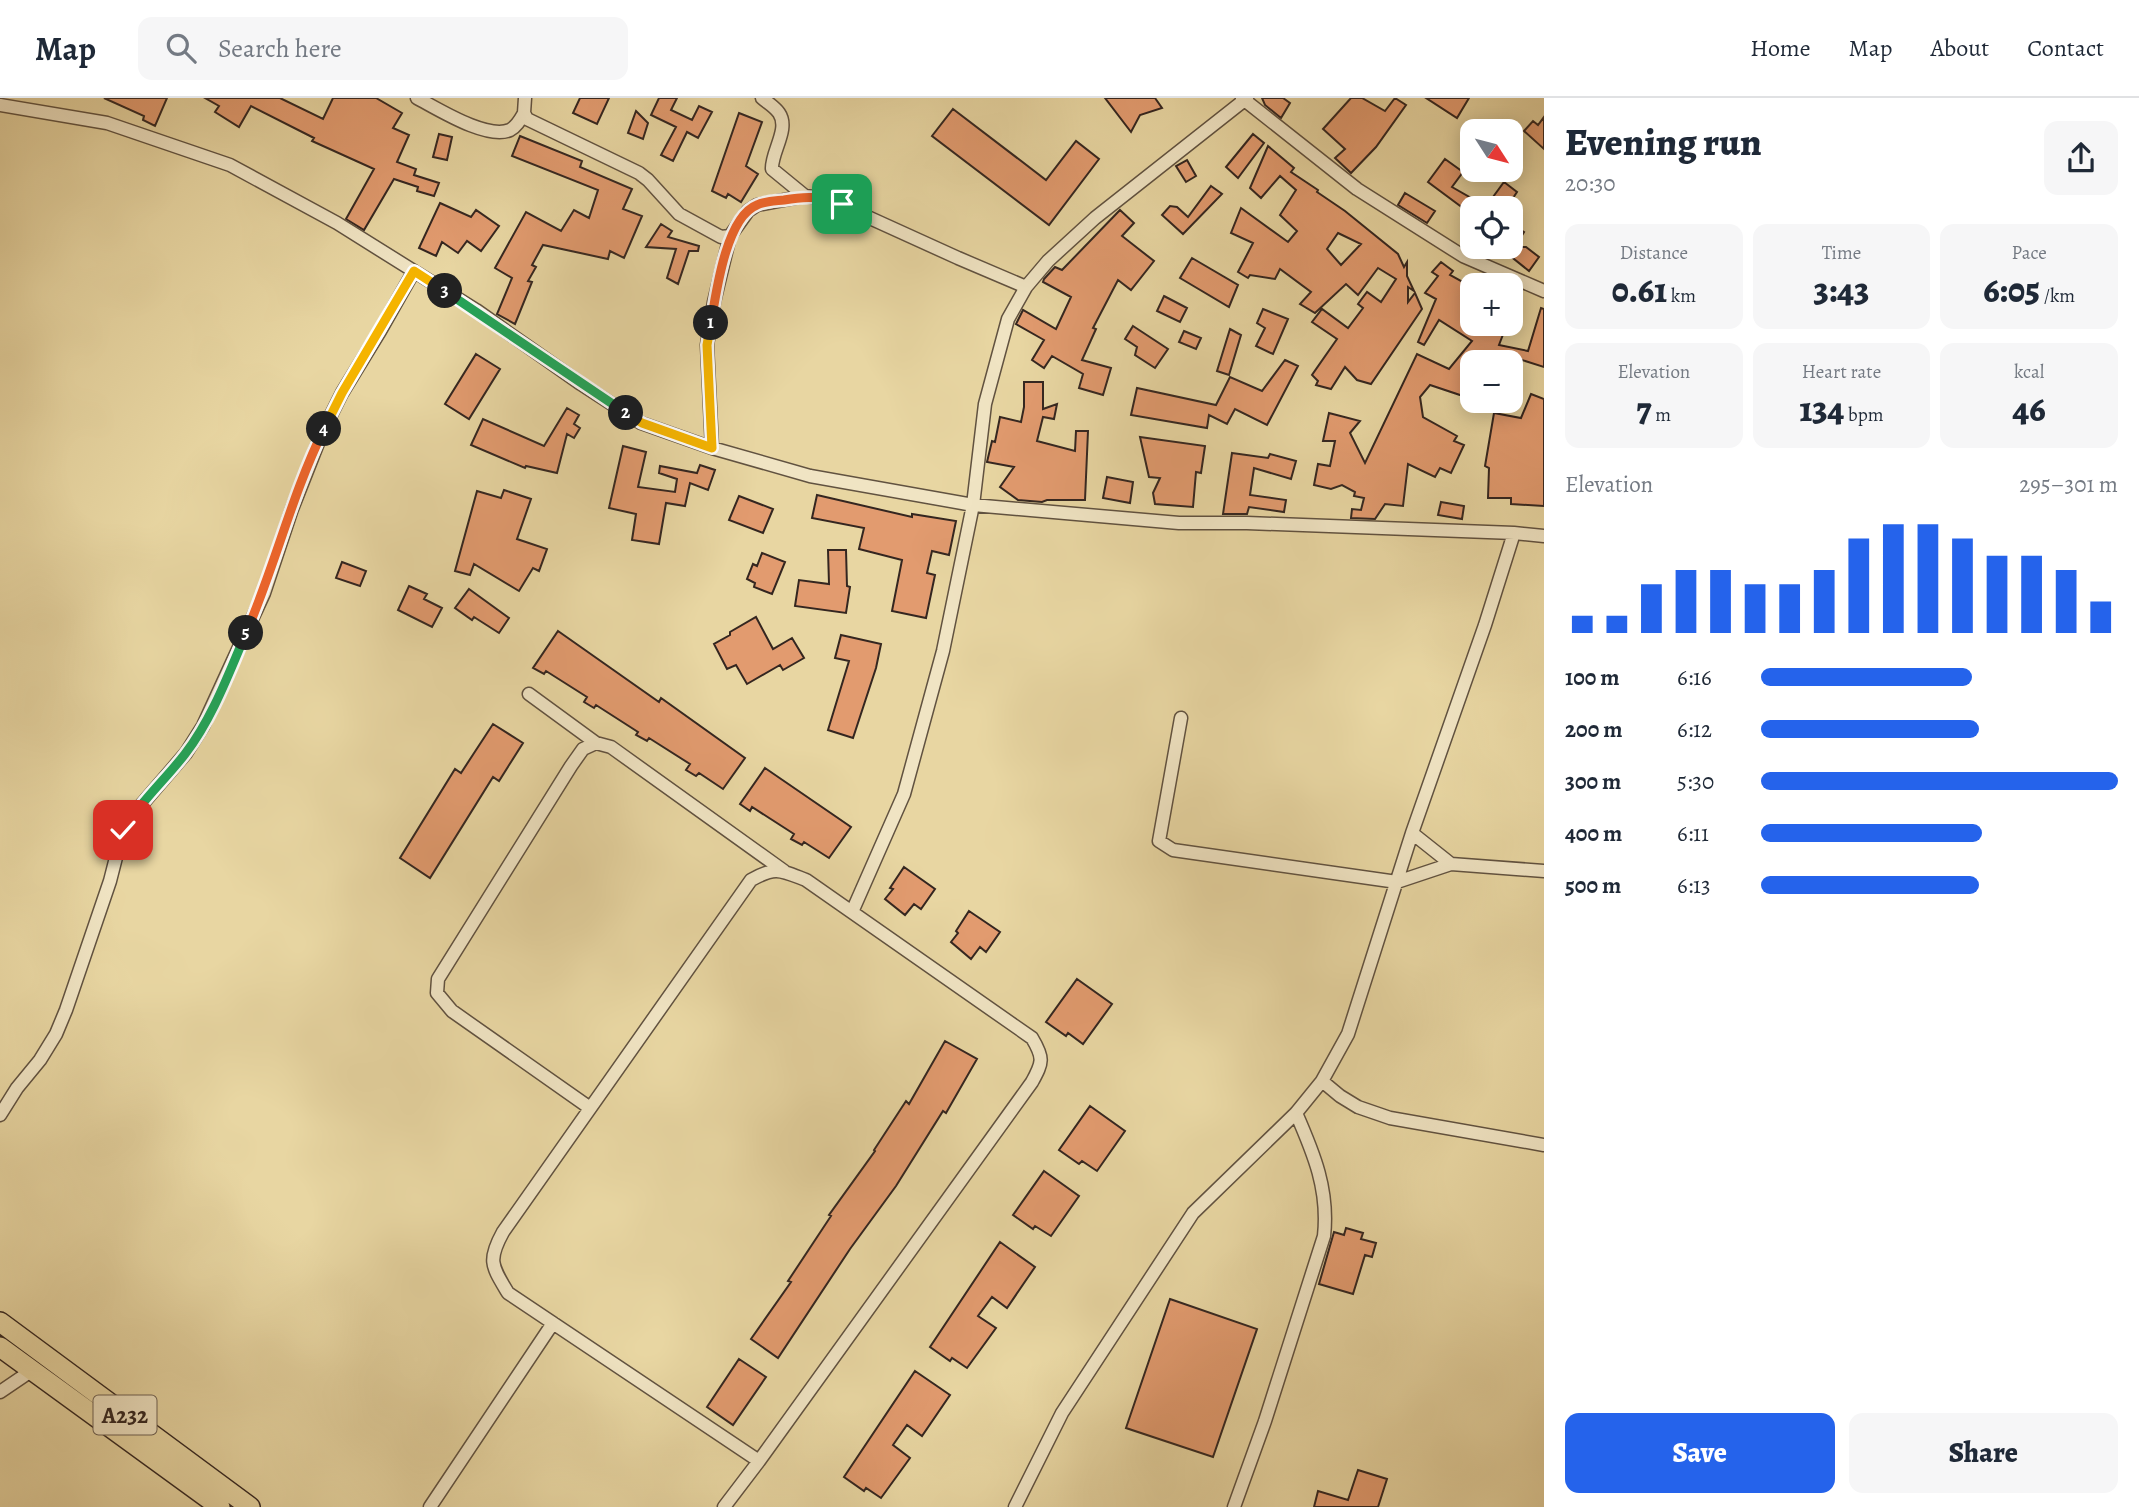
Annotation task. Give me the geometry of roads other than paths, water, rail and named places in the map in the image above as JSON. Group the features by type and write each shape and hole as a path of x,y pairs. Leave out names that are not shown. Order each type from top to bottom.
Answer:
{"highway":[{"name":"A232","path":"0,1322 250,1507"},
{"name":"A232","path":"0,1348 220,1507"}],"street":[{"path":"417,98 458,120 503,132 516,125 524,113 525,98"},
{"path":"762,98 778,112 783,121 772,158 772,169 805,196"},
{"path":"852,912 904,794 943,651 973,505 985,404 1009,319 1026,287 1048,261 1095,218 1245,99 1357,189 1463,256 1544,291"},
{"path":"0,105 107,123 230,165 337,223 414,271 642,423 712,448 810,476 973,505 1179,523 1247,523 1544,536"},
{"path":"524,113 527,119 534,123 639,173 679,214 694,224 721,237 730,236"},
{"path":"712,448 707,345 714,302 730,236 748,211 757,205 805,196 828,198 1026,287"},
{"path":"0,1115 56,1034 110,881 123,830 186,753 203,726 264,593 292,509 322,433 342,393 414,271"},
{"path":"1015,1507 1062,1413 1193,1213 1296,1113 1322,1081 1348,1034 1373,949 1514,533"},
{"path":"529,694 596,743 611,747 784,871 806,880 852,912 1032,1038 1040,1051 1042,1064 1032,1082 760,1461 724,1507"},
{"path":"1181,718 1159,841 1172,850 1397,882 1451,864 1544,872"},
{"path":"590,1108 452,1011 437,993 438,979 563,778 583,749 596,743"},
{"path":"1412,833 1451,864"},
{"path":"760,1461 508,1293 495,1271 492,1251 751,880 769,870 784,871"},
{"path":"1322,1081 1358,1107 1390,1118 1544,1145"},
{"path":"1234,1507 1265,1421 1324,1236 1326,1221 1322,1181 1296,1113"},
{"path":"430,1507 553,1323"},
{"path":"0,1392 31,1371"}]}
